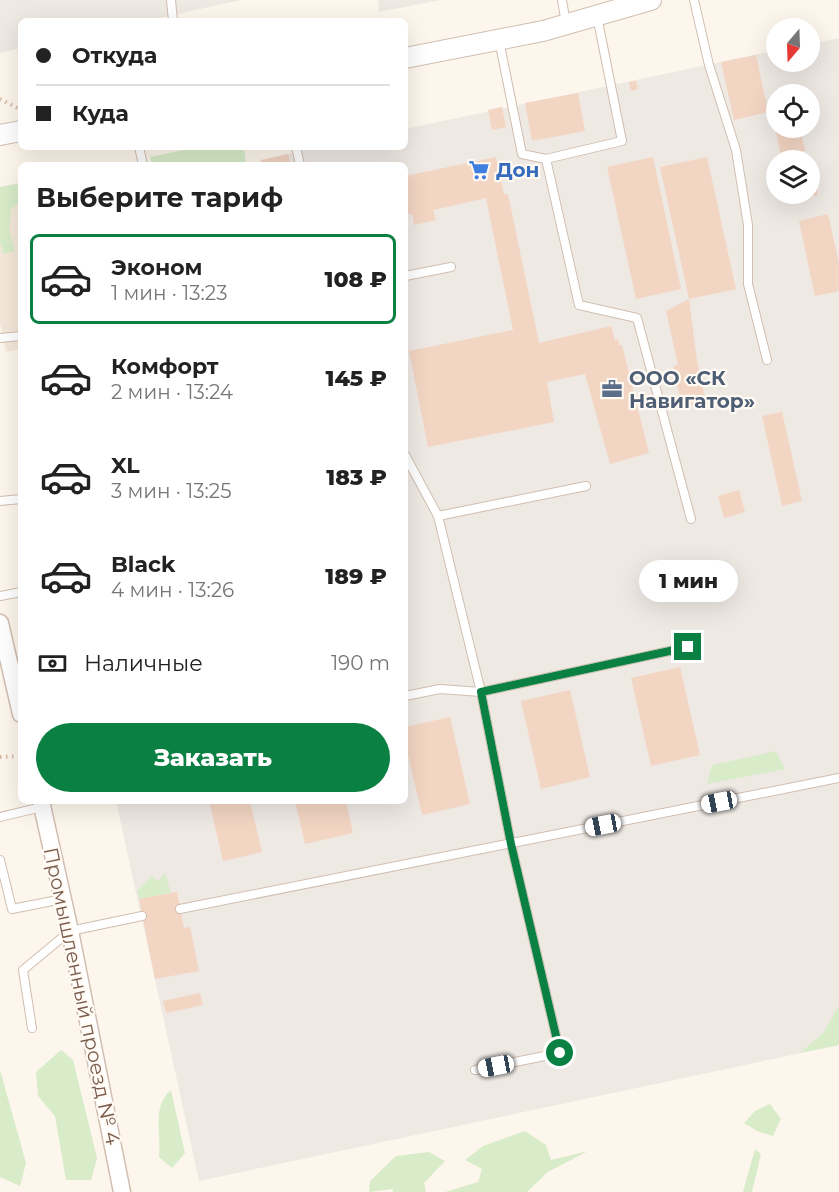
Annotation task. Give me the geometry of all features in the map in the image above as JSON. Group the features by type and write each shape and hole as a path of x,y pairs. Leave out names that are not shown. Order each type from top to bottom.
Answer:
{"street":[{"path":"408,57 499,40 651,0"},
{"path":"0,135 18,132"},
{"path":"0,623 18,701"},
{"name":"Промышленный проезд № 4","path":"41,804 70,931 122,1192"}],"lane":[{"path":"171,0 173,18"},
{"path":"562,0 566,24"},
{"path":"694,0 709,65 736,150 748,225 748,284 767,360"},
{"path":"499,40 522,154 546,159 622,141 600,12"},
{"path":"546,159 579,305 637,318 691,519"},
{"path":"408,275 451,267"},
{"path":"0,338 18,336"},
{"path":"408,461 438,516 481,692 511,844 560,1053 475,1070"},
{"path":"438,516 586,486"},
{"path":"0,501 18,499"},
{"path":"0,596 18,593"},
{"path":"408,695 440,689 481,692 688,647"},
{"path":"180,909 839,778"},
{"path":"0,817 41,804"},
{"path":"0,860 12,909 63,899"},
{"path":"32,1028 23,970 70,931 142,916"}],"path":[{"path":"0,99 18,108"},
{"path":"0,757 18,756"}],"shaded area":[{"path":"0,0 241,0 160,18 18,18 18,49 0,53"},
{"path":"378,0 440,0 379,12"},
{"path":"839,38 839,1045 199,1181 117,804 408,804 408,162 259,161 305,150 408,150 408,128 766,52 766,72 820,72 820,42"},
{"path":"18,184 18,350 6,352 0,323 0,187"}],"green space":[{"path":"184,150 244,150 246,162 151,162 150,157"},
{"path":"18,184 18,203 11,209 9,230 15,251 3,254 0,241 0,187"},
{"path":"776,751 785,769 707,784 712,765"},
{"path":"165,873 171,893 139,899 137,891 152,876 158,881"},
{"path":"839,1005 839,1045 800,1053 824,1032"},
{"path":"61,1050 73,1060 97,1158 91,1180 66,1180 55,1116 38,1096 36,1072"},
{"path":"0,1070 26,1163 20,1186 0,1177"},
{"path":"171,1090 185,1153 172,1168 159,1157 159,1112 161,1104"},
{"path":"770,1104 781,1119 773,1136 757,1131 744,1123 755,1111"},
{"path":"525,1131 546,1145 551,1160 588,1151 548,1172 527,1192 445,1192 478,1182 482,1169 465,1160 483,1146"},
{"path":"755,1149 761,1154 752,1192 743,1192"},
{"path":"429,1152 445,1161 424,1183 426,1192 393,1192 393,1189 369,1192 370,1181 396,1156"}],"building":[{"path":"756,55 766,112 734,120 721,62"},
{"path":"636,81 638,89 631,91 629,82"},
{"path":"578,93 585,131 532,141 525,103"},
{"path":"502,107 506,127 492,130 488,110"},
{"path":"777,138 802,138 805,150 780,150"},
{"path":"288,154 290,162 261,162 261,160"},
{"path":"496,157 504,194 508,194 539,343 611,326 615,340 618,339 620,346 622,345 649,453 610,464 585,374 547,382 554,422 428,447 409,351 513,330 486,198 433,210 436,220 414,225 412,214 408,215 408,175"},
{"path":"653,157 681,289 636,299 607,167"},
{"path":"707,157 736,289 689,299 660,167"},
{"path":"828,214 839,263 839,291 815,296 799,221"},
{"path":"689,299 697,361 706,402 682,407 673,366 678,365 666,311"},
{"path":"782,412 802,501 782,506 762,416"},
{"path":"739,490 745,512 724,518 718,496"},
{"path":"680,667 700,755 651,766 631,678"},
{"path":"570,690 590,777 541,789 521,701"},
{"path":"450,717 470,804 422,815 408,755 408,726"},
{"path":"210,804 251,804 262,852 223,861"},
{"path":"296,804 347,804 353,833 305,844"},
{"path":"177,892 184,928 190,927 199,971 155,979 139,899"},
{"path":"200,993 203,1005 166,1013 163,1001"}],"place":[{"name":"Дон","path":"479,170"},
{"name":"ООО «СК Навигатор»","path":"612,389"}],"route":[{"path":"560,1053 511,844 481,692 688,647"}]}
